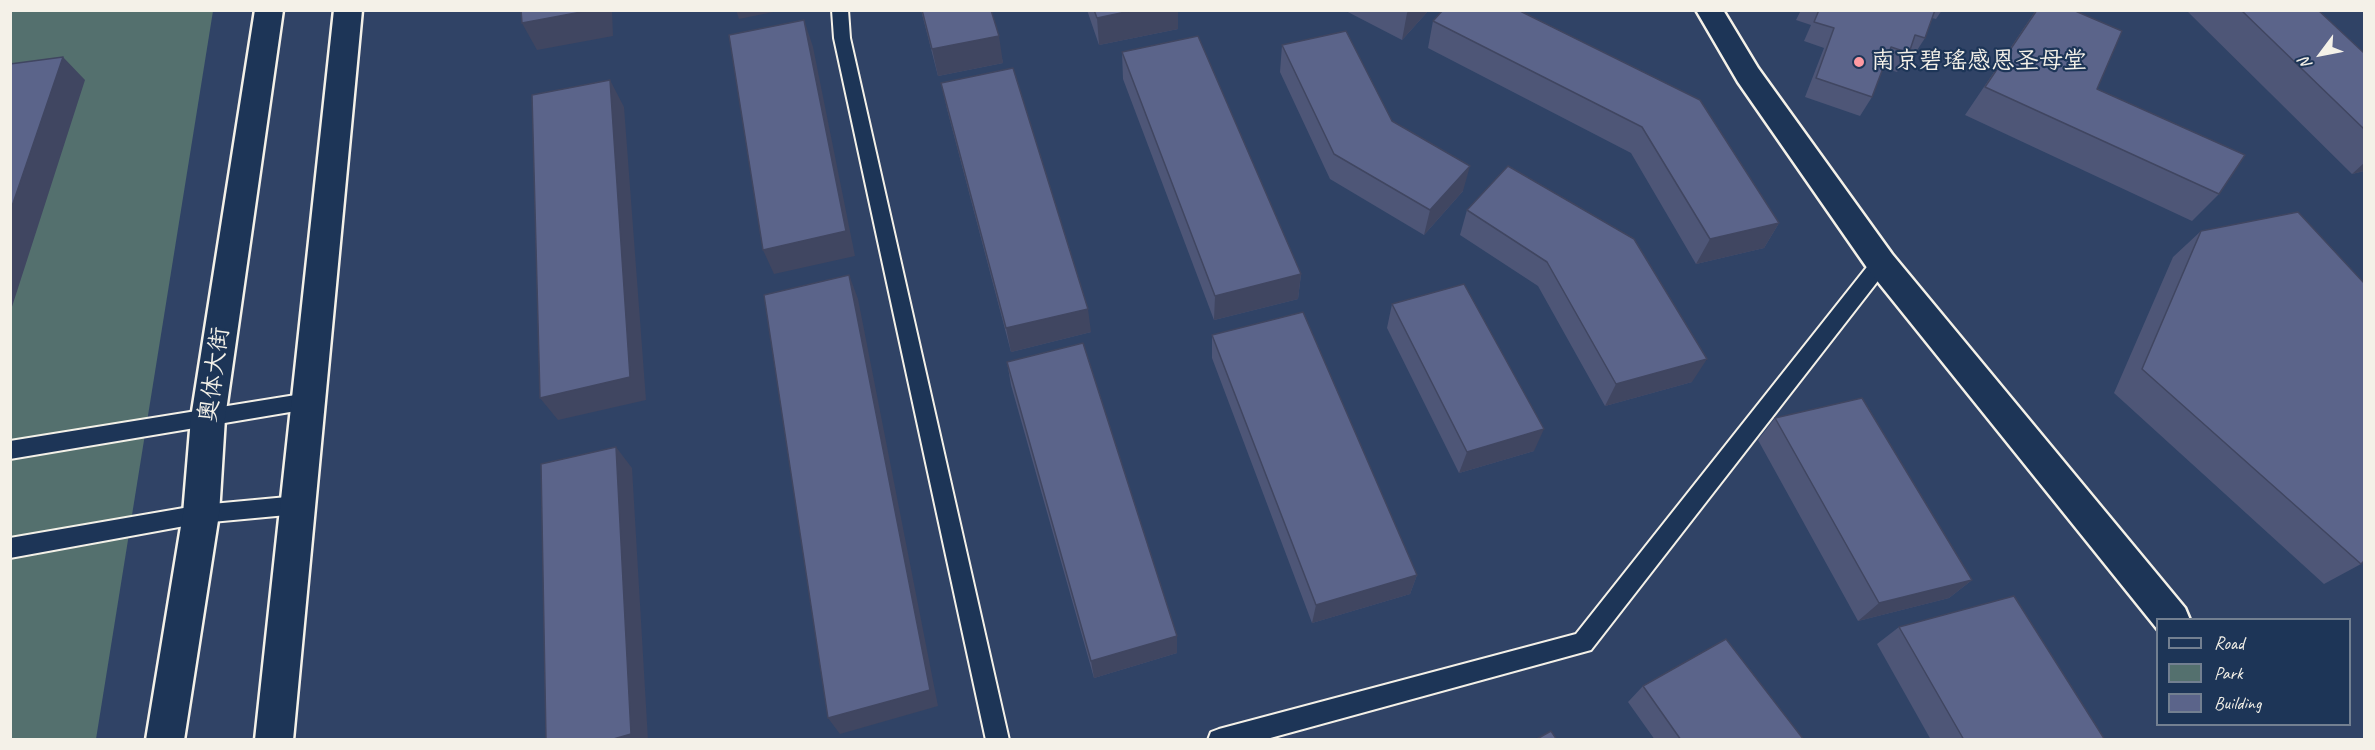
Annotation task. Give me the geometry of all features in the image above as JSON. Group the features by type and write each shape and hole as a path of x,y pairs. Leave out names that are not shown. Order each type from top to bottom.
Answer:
{"main road":[{"name":"奥体大街","path":"165,740 201,514 208,418 269,10"},
{"path":"274,740 348,10"},
{"path":"1709,10 1748,75 1881,263 2170,618"}],"lane":[{"path":"840,10 842,38 998,740"},
{"path":"1219,740 1583,643 1881,263"},
{"path":"10,450 308,401"},
{"path":"10,548 201,514 298,505"}],"green space":[{"path":"10,11 213,11 96,739 11,739"}],"building":[{"path":"521,10 592,10 522,23"},
{"path":"922,10 991,10 999,36 932,49"},
{"path":"1094,10 1135,10 1097,18"},
{"path":"1443,10 1518,10 1700,100 1779,223 1710,239 1642,127 1433,21"},
{"name":"南京碧瑶感恩圣母堂","path":"1819,10 1935,10 1925,38 1915,35 1909,53 1891,47 1872,97 1816,78 1834,28 1814,22"},
{"path":"2037,10 2073,10 2122,31 2097,89 2245,155 2219,194 1985,87"},
{"path":"2241,10 2318,10 2364,53 2364,129"},
{"path":"804,20 846,231 763,250 729,35"},
{"path":"1346,31 1392,121 1470,166 1430,210 1334,154 1282,45"},
{"path":"1198,36 1301,274 1215,296 1122,52"},
{"path":"63,57 10,212 10,64"},
{"path":"1013,68 1088,309 1006,328 941,83"},
{"path":"610,80 630,377 540,398 532,95"},
{"path":"1508,166 1634,239 1707,359 1616,384 1547,262 1467,210"},
{"path":"2298,212 2364,283 2364,561 2361,564 2142,369 2201,231"},
{"path":"849,275 930,690 828,718 764,295"},
{"path":"1464,284 1544,429 1467,452 1392,304"},
{"path":"1303,312 1417,575 1316,605 1212,335"},
{"path":"1083,343 1177,636 1091,661 1007,362"},
{"path":"1862,398 1972,580 1879,603 1775,418"},
{"path":"616,447 631,734 610,740 546,740 541,464"},
{"path":"2014,596 2105,740 1964,740 1899,627"},
{"path":"1726,639 1804,740 1681,740 1643,686"},
{"path":"1551,731 1557,740 1535,740"}],"place":[{"name":"南京碧瑶感恩圣母堂","path":"1859,62"}]}
